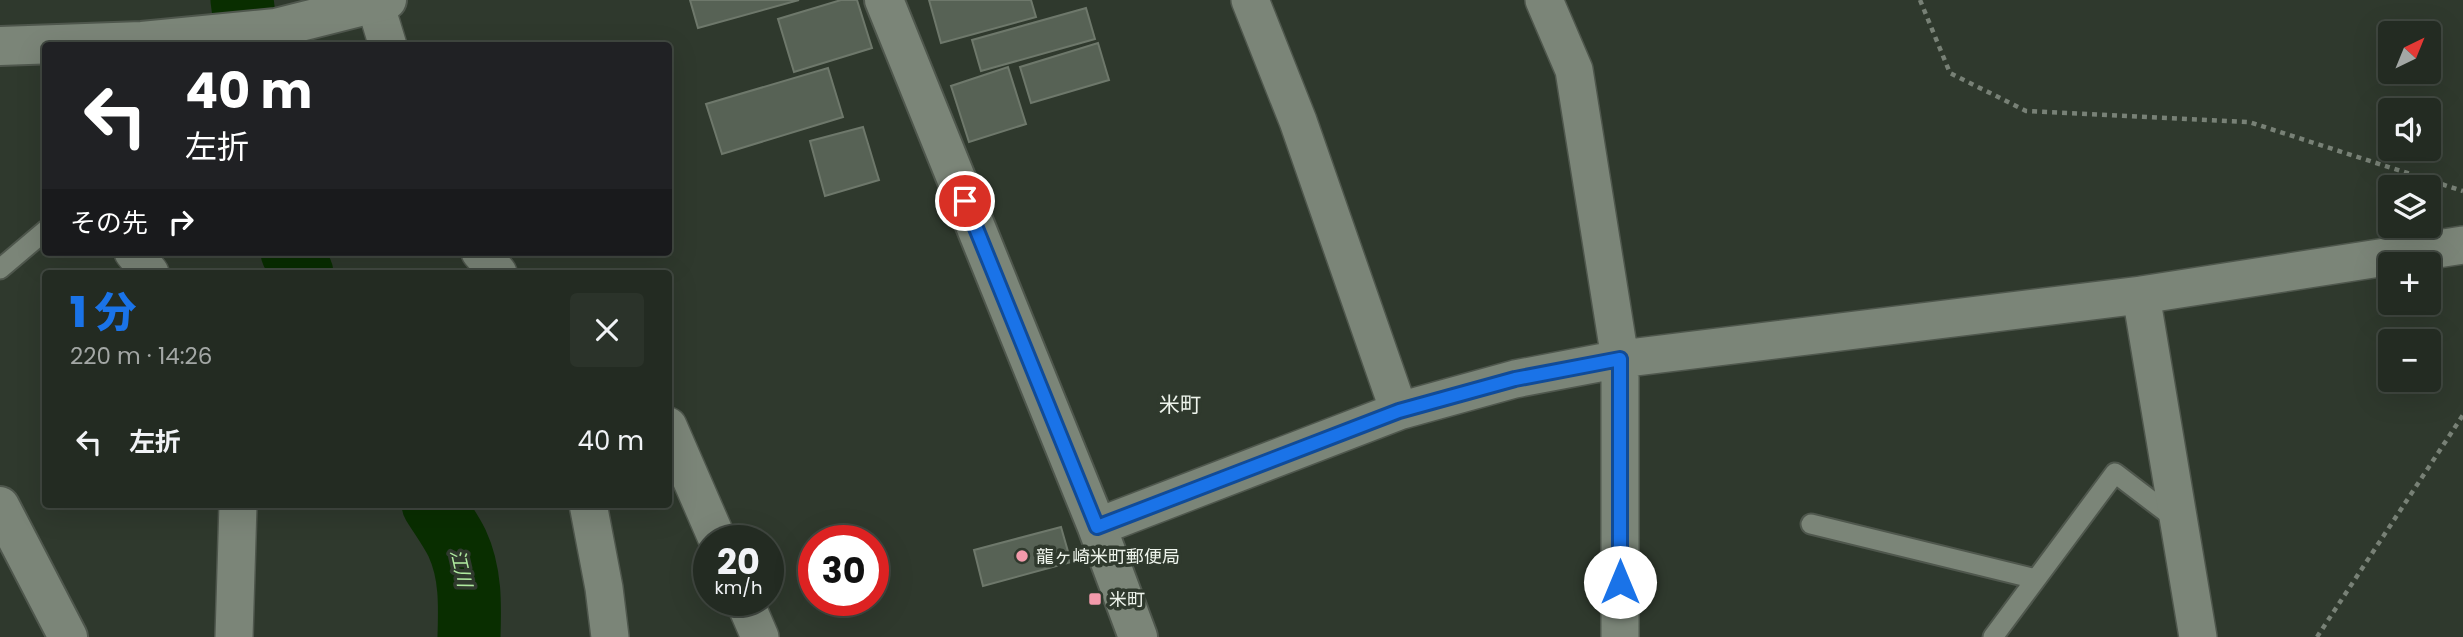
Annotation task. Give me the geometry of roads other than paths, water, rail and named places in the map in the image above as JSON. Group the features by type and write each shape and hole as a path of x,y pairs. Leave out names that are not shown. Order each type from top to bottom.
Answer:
{"street":[{"path":"884,0 1097,527 1138,637"},
{"path":"1250,0 1298,121 1399,411"},
{"path":"1544,0 1574,70 1620,359 1620,637"},
{"path":"152,42 276,29 378,1 387,42"},
{"path":"0,46 42,45"},
{"path":"1097,527 1399,411 1515,379 1620,359 2141,295 2463,245"},
{"path":"136,256 148,270"},
{"path":"483,256 495,270"},
{"path":"2141,295 2198,637"},
{"path":"672,435 711,525"},
{"path":"0,506 68,637"},
{"path":"234,637 238,508"},
{"path":"589,508 610,637"},
{"path":"751,616 760,637"}],"lane":[{"path":"0,269 42,233"},
{"path":"1993,637 2115,473 2179,522"},
{"path":"1811,524 2036,579"}],"waterway":[{"name":"江川","path":"242,0 247,42"},
{"name":"江川","path":"294,256 301,270"},
{"name":"江川","path":"436,508 462,554 467,577 469,637"}],"place":[{"name":"龍ヶ崎米町郵便局","path":"1022,556"},
{"name":"米町","path":"1095,599"}],"district":[{"name":"米町","path":"1180,404"}]}
